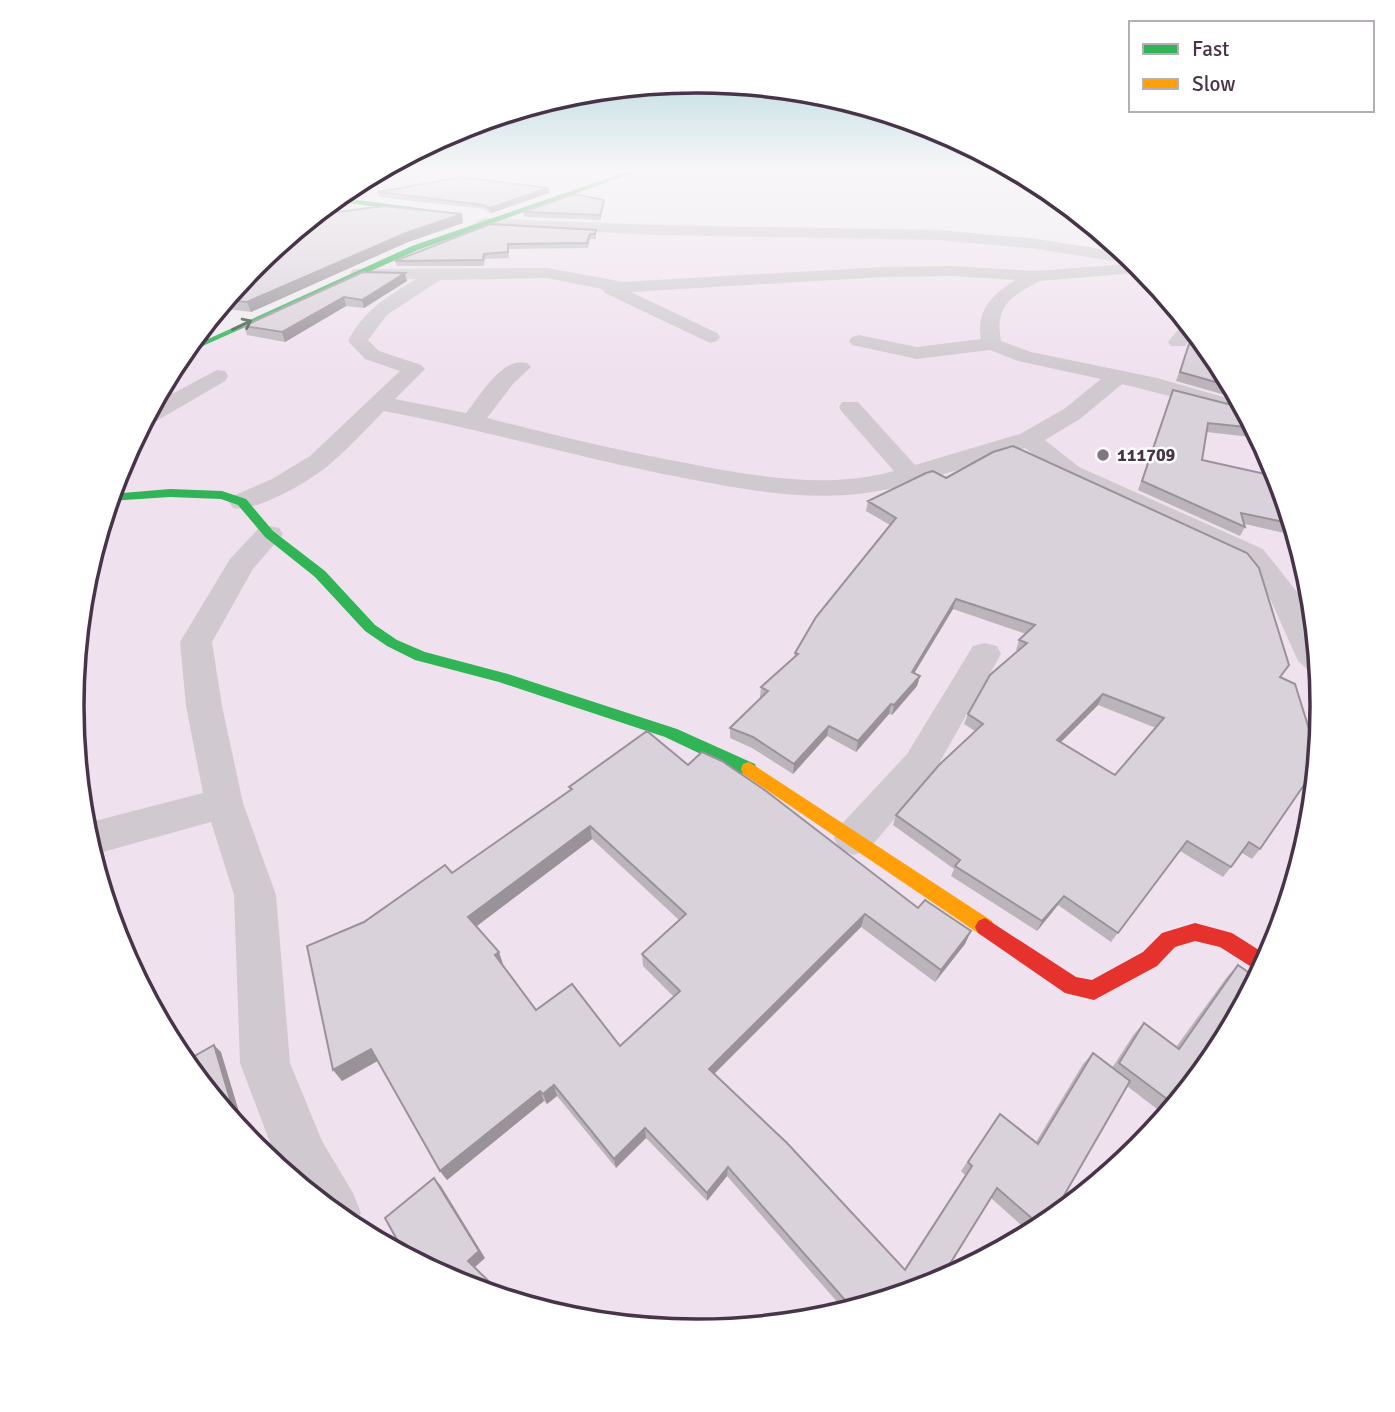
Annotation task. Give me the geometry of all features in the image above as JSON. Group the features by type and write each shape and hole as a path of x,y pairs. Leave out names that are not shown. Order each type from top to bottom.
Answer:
{"main road":[{"path":"261,300 423,238"},
{"path":"202,345 432,238"},
{"path":"121,497 222,495 242,502 269,534 320,574 370,628 392,643 420,656 503,678 671,733 737,761 1072,986 1094,990 1150,959 1169,940 1195,932 1225,939 1256,959"}],"street":[{"path":"545,238 541,249 547,273"},
{"path":"970,238 1113,255"},
{"path":"356,273 547,273 604,285 660,286 883,272 964,271 1036,276 1128,269"},
{"path":"242,502 281,484 319,461 414,369 372,355 358,341 361,331 380,312 436,275"},
{"path":"992,344 986,324 994,306 1011,290 1036,276"},
{"path":"604,285 710,337"},
{"path":"1178,342 1184,333"},
{"path":"859,341 917,353 992,344 1025,357 1118,376 1233,407"},
{"path":"472,421 505,379 520,367"},
{"path":"161,409 217,376"},
{"path":"379,403 472,421 608,456 743,482 823,488 877,484 1029,439 1072,414 1118,376"},
{"path":"850,407 911,475"},
{"path":"1029,439 1070,472 1253,555 1282,592 1308,649"},
{"path":"269,534 240,565 196,642 204,706 224,803 254,895 264,1063 303,1160 321,1190"},
{"path":"854,838 920,764 985,654"},
{"path":"99,837 224,803"}],"shaded area":[{"path":"452,238 969,238 1108,251 1159,301 1184,333 1208,365 1248,435 1264,471 1290,547 1306,626 1310,666 1310,746 1306,786 1290,865 1278,903 1248,977 1229,1013 1208,1047 1159,1111 1131,1140 1071,1193 1004,1237 969,1256 932,1273 856,1299 817,1308 738,1318 698,1320 617,1314 539,1299 500,1287 463,1273 391,1237 324,1193 293,1167 236,1111 211,1079 187,1047 147,977 131,941 105,865 89,786 85,746 85,666 89,626 105,547 131,471 166,399 203,344 258,317"}],"building":[{"path":"301,238 395,238 247,302 236,301"},
{"path":"454,238 589,238 587,243 508,244 508,252 484,254 483,260 395,261"},
{"path":"363,272 405,273 362,300 344,297 282,332 244,326"},
{"path":"1189,344 1193,345 1219,383 1180,372"},
{"path":"1173,390 1232,405 1244,427 1208,423 1202,460 1265,474 1282,522 1241,513 1245,527 1142,481"},
{"path":"1013,446 1247,553 1259,568 1289,665 1280,677 1295,684 1310,733 1306,781 1260,849 1249,842 1231,867 1187,841 1118,933 1064,896 1042,921 955,866 960,860 896,815 939,765 983,724 968,714 990,675 1027,643 1019,640 1035,625 956,599 912,672 920,676 894,705 891,704 858,741 829,726 794,764 753,737 730,728 768,691 761,687 798,654 795,653 816,617 896,518 868,501 926,473 933,471 946,478 993,452","holes":["1103,694 1164,718 1115,775 1057,740"]},
{"path":"647,731 688,765 702,752 722,761 766,791 918,908 925,900 971,931 941,970 865,914 709,1069 787,1143 905,1270 972,1166 968,1162 1000,1114 1038,1144 1093,1053 1130,1081 1062,1199 1033,1219 997,1188 949,1265 895,1287 846,1301 728,1167 707,1193 645,1128 614,1159 554,1085 543,1094 540,1091 440,1171 371,1049 333,1070 307,946 364,922 445,865 452,873 572,789 569,787","holes":["590,826 686,914 642,954 680,991 620,1046 572,984 536,1010 495,955 499,952 468,917"]},
{"path":"1238,965 1250,973 1208,1047 1168,1100 1119,1063 1144,1023 1179,1049"},
{"path":"214,1045 232,1106 211,1079 194,1056"},
{"path":"434,1178 479,1251 468,1261 491,1284 426,1256 397,1240 385,1218"}],"traffic: fast":[{"path":"202,345 415,248 444,238"},
{"path":"121,497 170,493 222,495 242,502 269,534 320,574 370,628 392,643 420,656 503,678 671,733 749,769"}],"traffic: slow":[{"path":"749,769 985,927"}],"traffic: jam":[{"path":"985,927 1072,986 1094,990 1150,959 1169,940 1195,932 1225,939 1256,959"}],"place":[{"name":"111709","path":"1103,455"}]}
